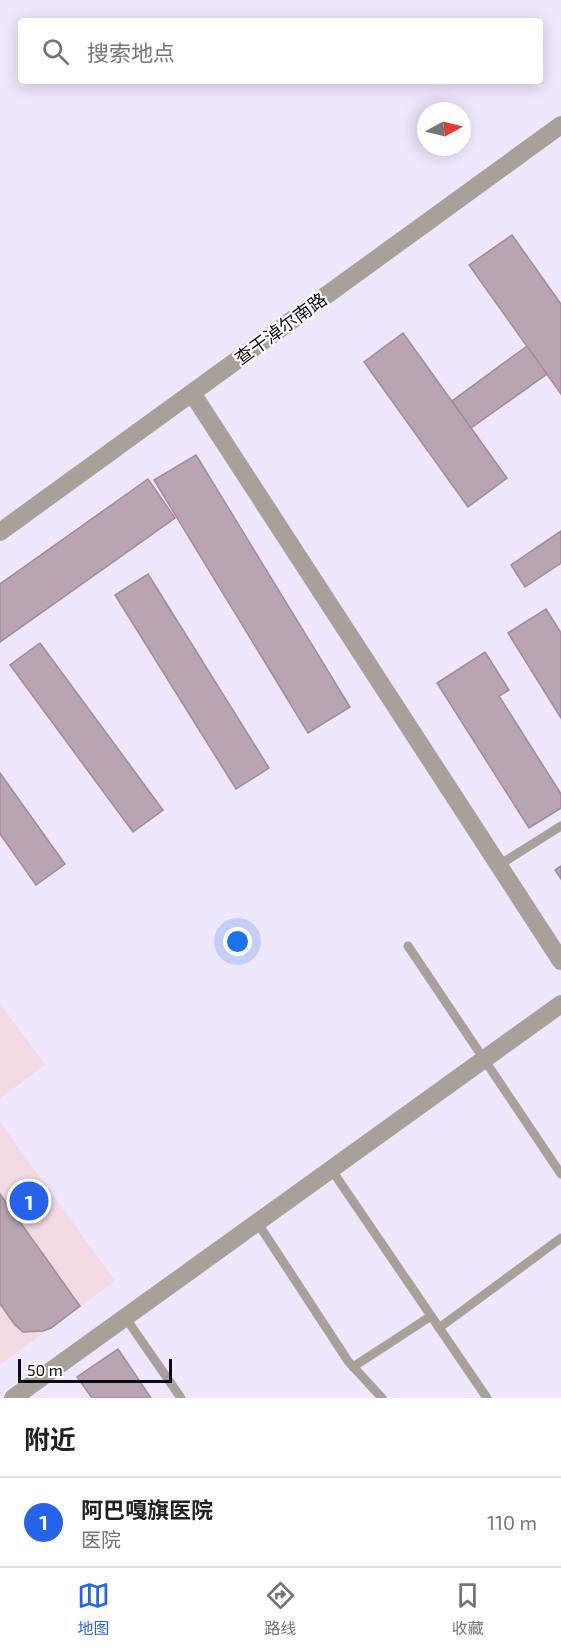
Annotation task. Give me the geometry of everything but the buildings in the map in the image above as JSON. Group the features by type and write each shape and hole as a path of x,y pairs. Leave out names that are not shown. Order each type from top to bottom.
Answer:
{"street":[{"name":"查干淖尔南路","path":"0,532 561,125"},
{"path":"192,393 561,961"},
{"path":"13,1398 561,1004"}],"lane":[{"path":"499,866 561,826"},
{"path":"408,946 561,1173"},
{"path":"331,1169 487,1398"},
{"path":"257,1222 353,1367 382,1398"},
{"path":"439,1328 561,1238"},
{"path":"353,1367 431,1316"},
{"path":"125,1317 181,1398"}],"shaded area":[{"path":"0,1003 45,1065 0,1098"},
{"path":"0,1122 115,1281 1,1364 0,1363"}],"place":[{"name":"阿巴嘎旗医院","path":"29,1201"}]}
